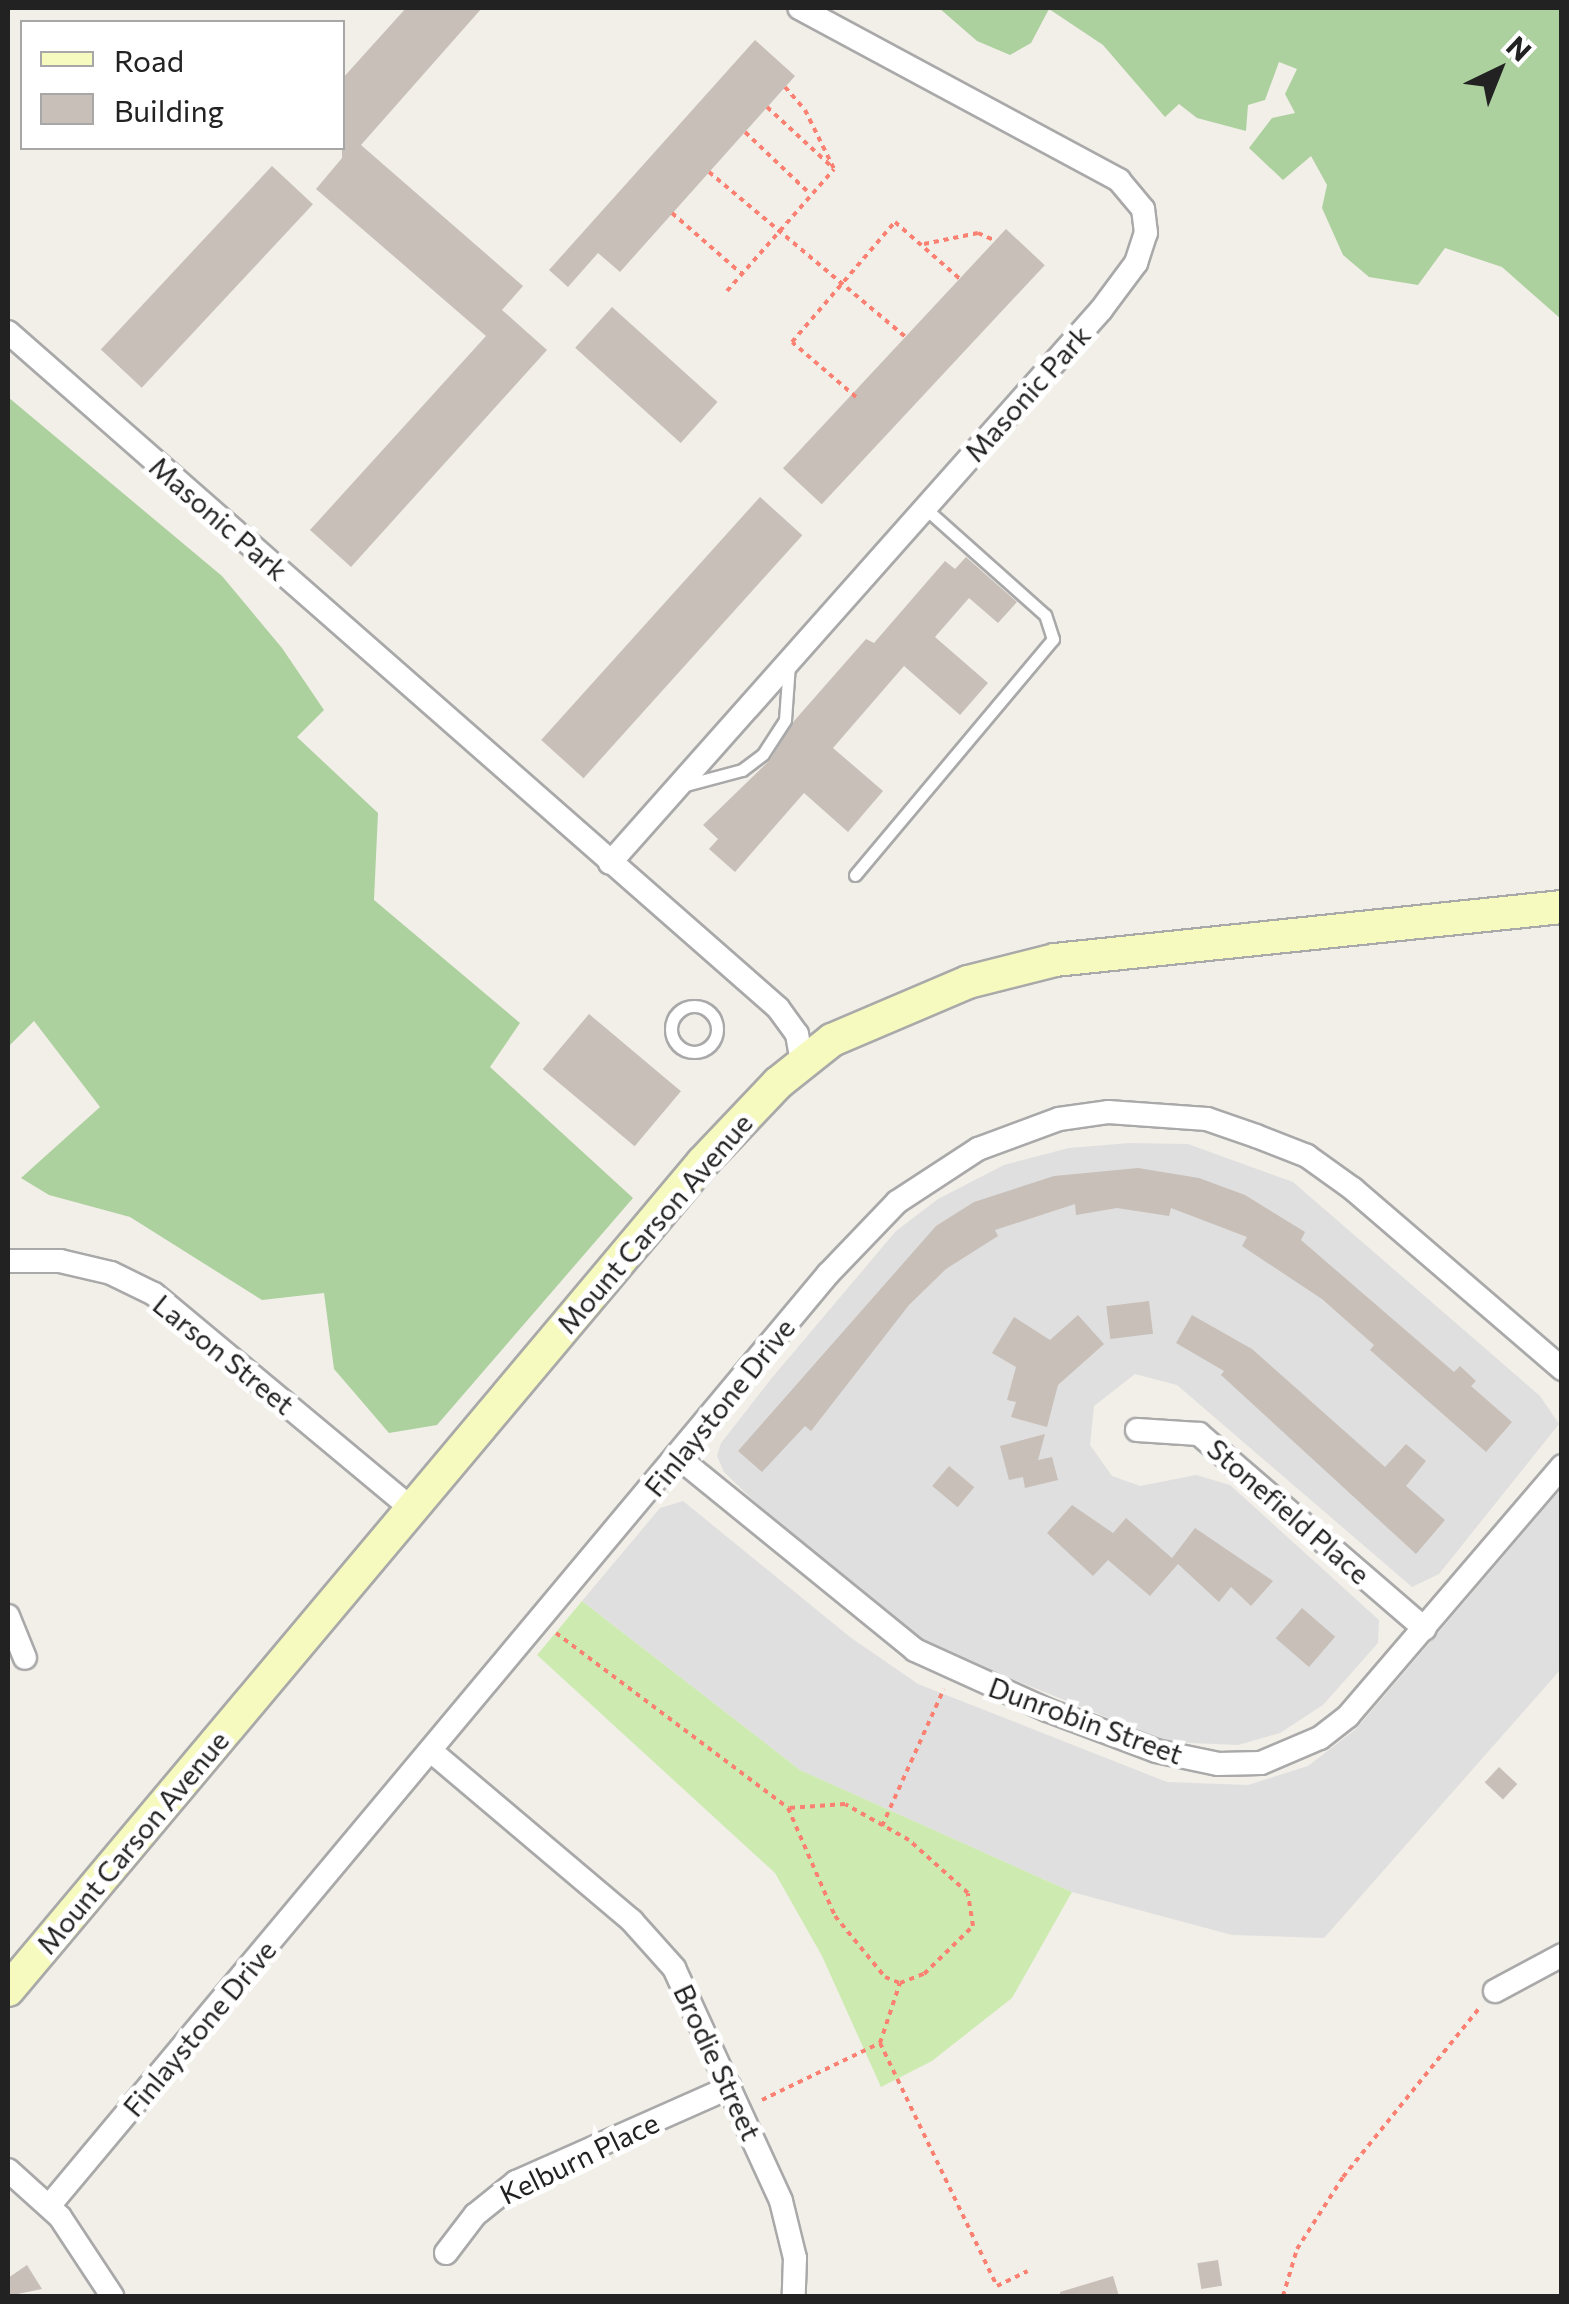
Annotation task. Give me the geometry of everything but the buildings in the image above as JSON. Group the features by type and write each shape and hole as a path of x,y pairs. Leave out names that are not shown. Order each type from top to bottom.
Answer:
{"main road":[{"name":"Mount Carson Avenue","path":"8,1990 703,1162 802,1063 832,1040 1007,970 1562,907"}],"street":[{"name":"Masonic Park","path":"610,863 1126,277 1143,246 1143,208 1102,169 799,8"},
{"name":"Masonic Park","path":"8,332 778,1008 798,1034 802,1063"},
{"name":"Finlaystone Drive","path":"49,2206 679,1458 828,1274 897,1202 978,1149 1059,1119 1108,1112 1207,1119 1308,1156 1562,1369"},
{"name":"Larson Street","path":"8,1262 60,1260 112,1273 154,1294 412,1510"},
{"name":"Stonefield Place","path":"1137,1430 1199,1434 1425,1628"},
{"name":"Dunrobin Street","path":"679,1458 882,1628 952,1671 1156,1751 1218,1764 1261,1762 1320,1738 1348,1716 1562,1466"},
{"path":"8,1616 25,1658"},
{"name":"Brodie Street","path":"432,1751 660,1951 690,1994 788,2220 794,2296"},
{"path":"1494,1990 1562,1955"},
{"name":"Kelburn Place","path":"446,2253 474,2215 516,2182 730,2087"},
{"path":"8,2170 49,2206 112,2296"}],"lane":[{"path":"855,875 1053,640 1044,615 926,508"},
{"path":"678,787 730,775 763,754 786,720 789,662"},
{"path":"697,1006 715,1018 717,1034 708,1047 694,1052 679,1047 670,1027 676,1013 697,1006"}],"path":[{"path":"785,87 805,110 834,169"},
{"path":"767,107 834,169"},
{"path":"745,132 812,195"},
{"path":"727,291 834,169"},
{"path":"708,172 908,338"},
{"path":"672,213 742,274"},
{"path":"856,397 792,342 895,222 960,280"},
{"path":"922,245 978,233 996,241"},
{"path":"540,1622 788,1808 835,1916 861,1953 900,1983"},
{"path":"882,1826 952,1671"},
{"path":"788,1808 845,1804 909,1840 968,1893 974,1926 941,1964 900,1983 880,2044 997,2286 1028,2270"},
{"path":"1283,2296 1296,2249 1352,2165 1494,1990"},
{"path":"740,2110 880,2044"}],"shaded area":[{"path":"1188,1144 1293,1182 1540,1396 1559,1424 1439,1574 1412,1587 1177,1385 1135,1374 1094,1406 1090,1445 1112,1476 1140,1486 1196,1475 1230,1485 1379,1620 1378,1643 1323,1705 1280,1733 1238,1745 1168,1742 931,1646 790,1536 724,1472 717,1456 721,1443 771,1379 896,1231 938,1199 1004,1165 1069,1148"},
{"path":"1561,1489 1561,1669 1324,1938 1232,1935 1072,1892 800,1770 582,1601 660,1508 683,1501 850,1637 918,1684 1167,1782 1248,1785 1308,1766 1356,1729"}],"green space":[{"path":"939,8 1561,8 1561,319 1502,267 1445,248 1418,285 1369,277 1343,255 1322,208 1327,185 1311,156 1283,180 1249,148 1272,118 1295,113 1285,94 1297,69 1279,62 1265,100 1248,105 1246,131 1197,118 1179,104 1165,117 1103,45 1049,9 1031,43 1010,55 977,41"},
{"path":"8,397 222,576 282,648 324,710 297,737 378,813 374,900 520,1023 490,1067 633,1198 437,1425 389,1433 334,1369 324,1293 262,1300 130,1217 49,1195 21,1178 100,1107 34,1021 8,1047"},
{"path":"582,1601 800,1770 1072,1892 1012,1998 932,2061 881,2087 822,1956 775,1873 537,1655"}]}
